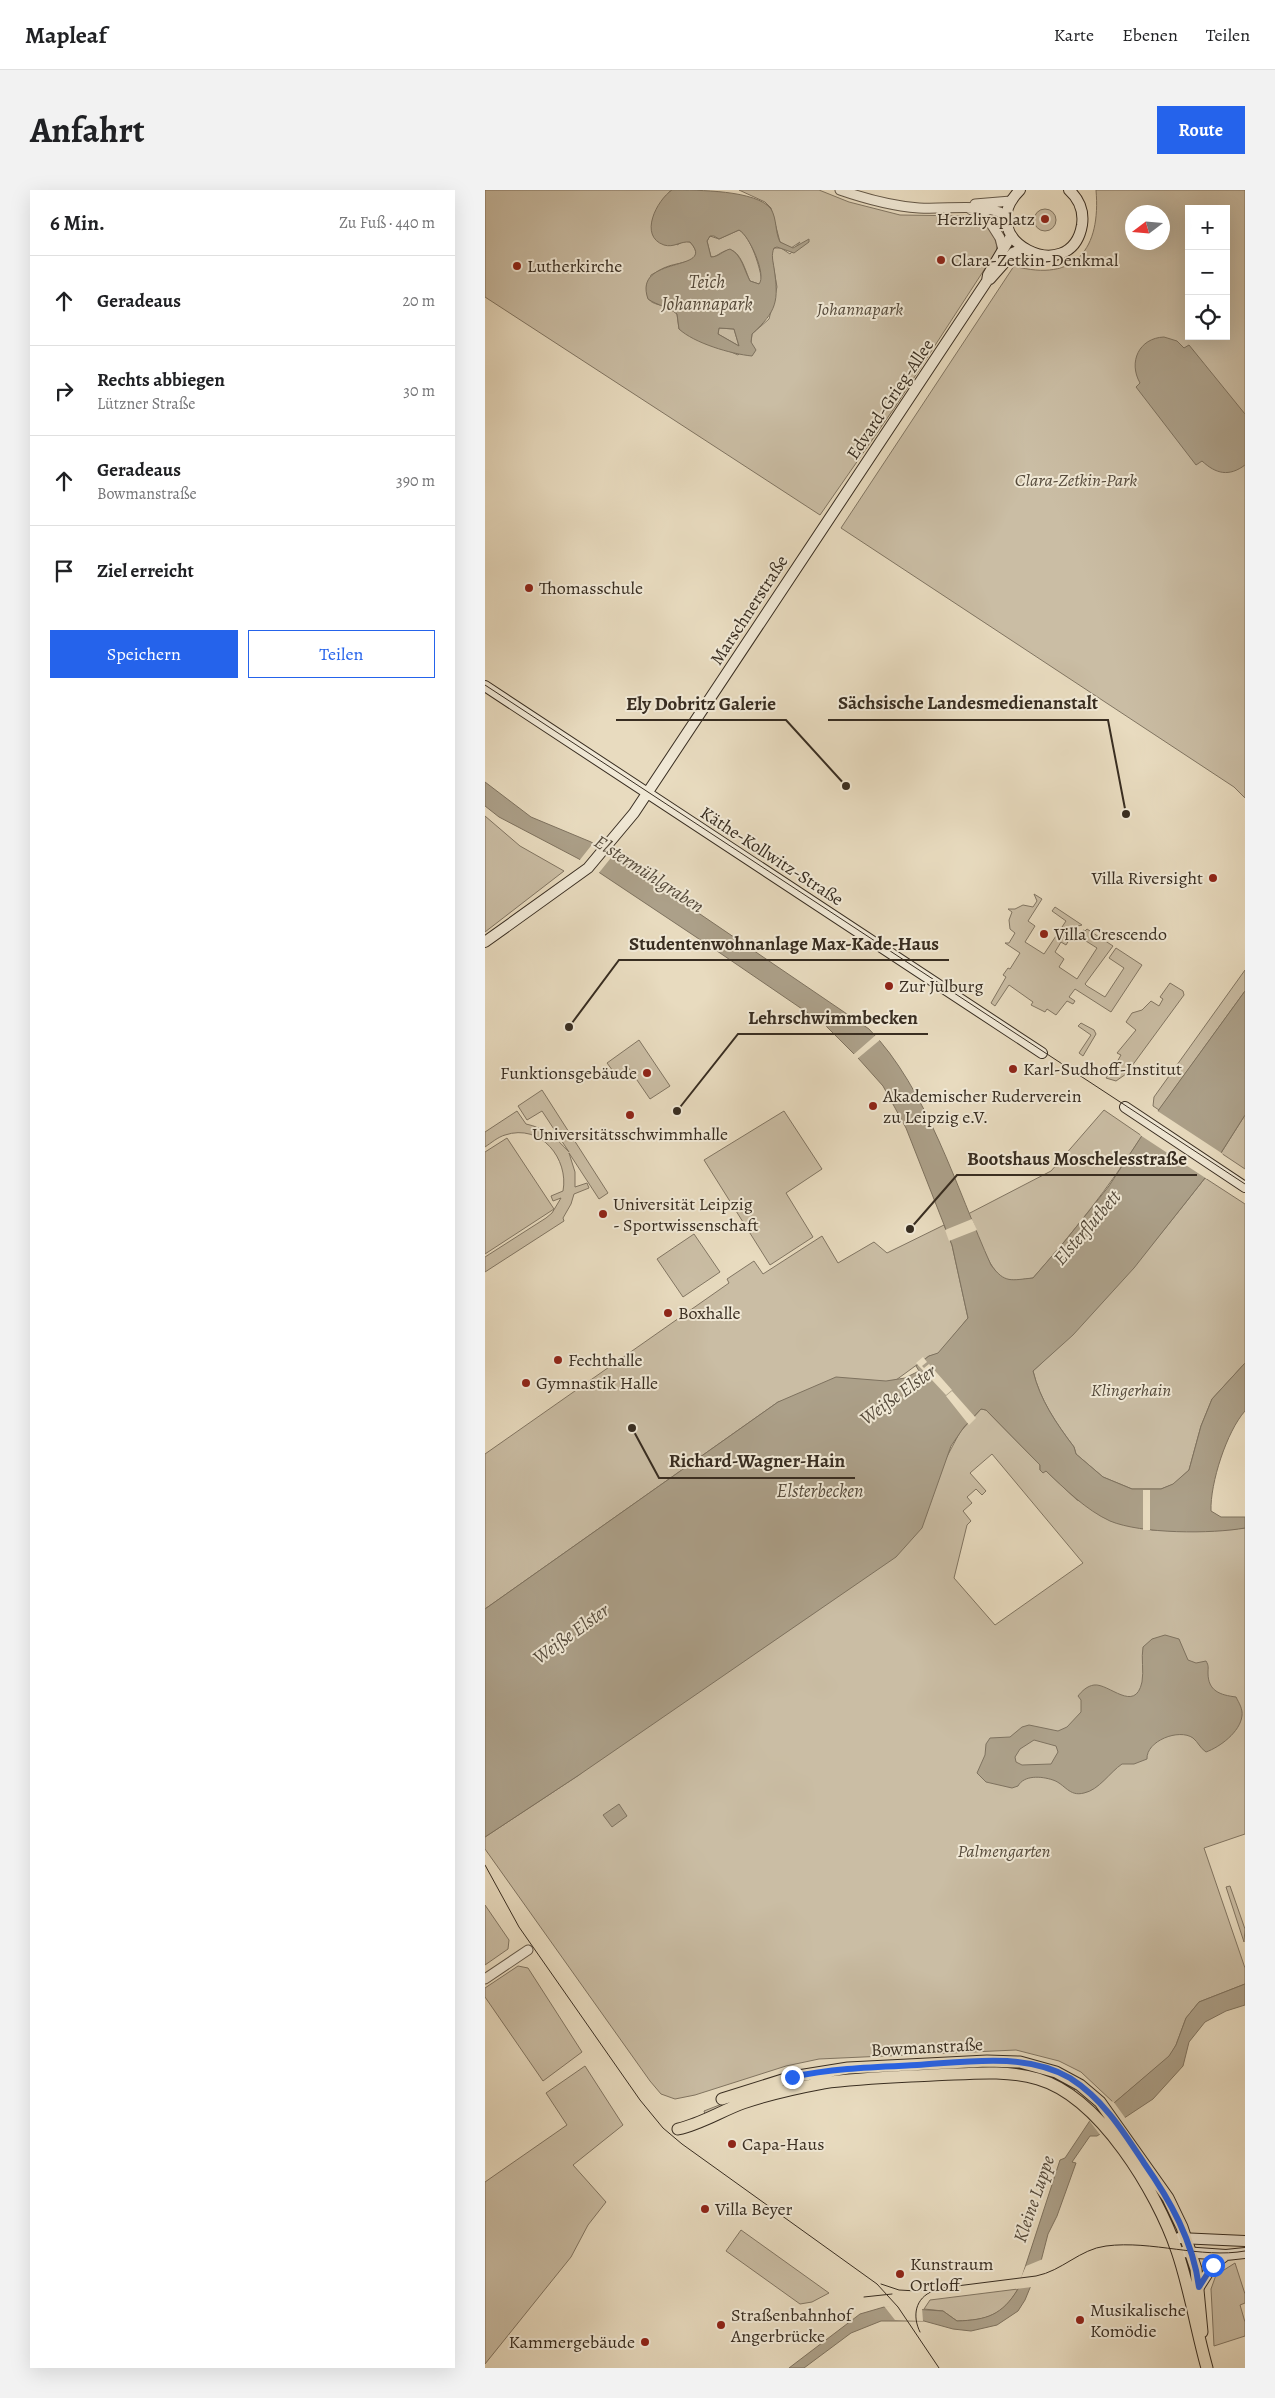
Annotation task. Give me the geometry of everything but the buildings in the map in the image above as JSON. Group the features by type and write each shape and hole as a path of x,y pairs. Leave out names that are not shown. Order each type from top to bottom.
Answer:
{"main road":[{"path":"1020,190 1011,201 1007,215 1011,236 1023,249 1033,255 1048,256 1068,248 1078,236 1082,222 1081,208 1075,192"},
{"name":"Edvard-Grieg-Allee","path":"818,533 987,281 988,275 1011,236"},
{"name":"Edvard-Grieg-Allee","path":"987,281 993,278 1013,253 1023,249"},
{"name":"Marschnerstraße","path":"485,942 588,868 605,848 648,793 818,533"},
{"name":"Käthe-Kollwitz-Straße","path":"485,686 1042,1053"},
{"path":"1125,1108 1245,1186"},
{"name":"Bowmanstraße","path":"722,2099 769,2083 820,2071 987,2061 1020,2062 1056,2072 1080,2085 1105,2107 1113,2128 1148,2187 1172,2238 1205,2362"},
{"name":"Bowmanstraße","path":"678,2129 690,2126 744,2103 814,2084 849,2080 987,2073 1016,2074 1052,2084 1075,2097 1113,2128 1168,2198 1191,2252 1199,2287 1205,2362"},
{"path":"1172,2238 1245,2241"},
{"path":"1177,2251 1226,2255 1245,2253"},
{"path":"1199,2287 1209,2270 1226,2255"}],"street":[{"path":"840,190 895,205 925,208 965,206 989,208 1007,215"},
{"path":"965,206 980,202 1011,201"},
{"path":"965,206 988,218 1000,238 1003,250"},
{"path":"485,1979 527,1950"}],"green space":[{"name":"Johannapark","path":"485,190 672,190 669,192 677,245 684,241 690,242 696,254 690,260 666,267 651,275 648,287 649,300 677,314 679,329 738,355 751,342 752,334 769,319 777,287 771,253 774,248 781,248 790,254 800,242 791,248 780,242 771,208 765,202 739,190 819,190 849,202 900,215 973,216 983,221 990,229 995,239 997,250 895,407 820,515 485,297"},
{"name":"Clara-Zetkin-Park","path":"1096,190 1245,190 1245,798 1234,787 841,528 1014,266 1036,270 1054,269 1069,265 1080,256 1089,244 1094,229"},
{"path":"1045,209 1053,212 1056,220 1053,228 1045,231 1037,228 1034,220 1037,212"},
{"path":"739,230 748,239 760,270 762,283 750,281 741,260 734,252 730,250 725,251 711,257 707,241 710,236 719,239"},
{"path":"719,328 734,329 739,346 718,334"},
{"path":"485,816 520,846 564,871 485,932"},
{"path":"1034,894 1042,899 1028,921 1035,926 1025,942 1044,954 1066,921 1052,911 1055,907 1082,925 1078,926 1066,945 1061,942 1055,952 1064,959 1059,967 1077,979 1097,948 1078,936 1083,930 1087,929 1113,946 1085,984 1087,986 1105,997 1124,968 1109,958 1116,948 1142,965 1111,1012 1075,989 1069,997 1075,1001 1073,1004 1067,1001 1056,1015 1047,1009 1045,1012 1031,1005 1033,1002 1009,985 995,1006 991,1003 1006,977 1003,975 1008,968 1010,969 1020,953 1005,943 1009,943 1015,933 1010,929 1009,920 1012,912 1008,909 1015,909 1023,905 1033,907 1037,901"},
{"path":"1245,970 1245,991 1159,1110 1153,1106 1154,1097"},
{"path":"1170,983 1183,991 1184,995 1126,1074 1116,1081 1106,1078 1111,1071 1115,1071 1119,1066 1117,1062 1121,1055 1117,1053 1136,1030 1126,1022 1132,1013 1142,1010 1151,1001 1159,1006 1163,999 1160,997"},
{"path":"1081,1023 1094,1030 1096,1034 1083,1056 1079,1053 1091,1035 1078,1026"},
{"name":"Funktionsgebäude","path":"639,1040 670,1086 650,1099 628,1067 616,1075 607,1063"},
{"path":"542,1090 608,1193 599,1199 569,1153 575,1172 575,1187 587,1183 589,1188 574,1194 563,1218 564,1221 485,1272 485,1257 546,1218 552,1213 561,1198 553,1201 551,1196 563,1191 562,1167 550,1146 541,1139 530,1134 518,1133 502,1136 485,1147 485,1132 517,1111 526,1124 550,1134 569,1152 542,1111 527,1120 518,1106"},
{"path":"1104,1110 1142,1136 1090,1209 1033,1278 1009,1280 1002,1277 990,1263 984,1252 968,1214 1051,1171"},
{"path":"784,1111 822,1169 786,1193 813,1237 770,1265 704,1160"},
{"path":"1245,1115 1245,1169 1221,1153"},
{"path":"507,1138 554,1209 485,1254 485,1152"},
{"name":"Klingerhain","path":"1205,1178 1245,1204 1245,1363 1212,1399 1201,1426 1189,1470 1174,1484 1161,1489 1132,1489 1103,1477 1076,1454 1074,1447 1044,1401 1033,1371 1102,1303"},
{"path":"944,1225 952,1245 968,1318 938,1354 929,1356 896,1380 778,1402 485,1609 485,1454 729,1283 727,1279 754,1261 763,1274 822,1236 838,1263 874,1242 887,1253"},
{"path":"694,1234 720,1272 683,1297 657,1259"},
{"name":"Palmengarten","path":"981,1409 986,1410 1040,1465 1040,1470 1046,1471 1077,1500 1152,1530 1245,1528 1245,1834 1204,1848 1245,1968 1245,1984 1199,2002 1186,2018 1170,2056 1114,2103 1081,2072 1059,2061 1016,2050 819,2059 786,2066 695,2095 675,2099 661,2094 485,1849 485,1837 579,1775 943,1464 960,1432","holes":["992,1454 1083,1563 995,1625 954,1578 967,1525 971,1521 963,1511 972,1503 967,1497 976,1489 982,1495 986,1491 970,1473"]},
{"path":"1230,1886 1245,1929 1244,1942 1226,1887"},
{"path":"485,1905 509,1940 508,1949 485,1965"},
{"path":"518,1966 528,1968 582,2052 543,2081 485,1997 485,1988"},
{"path":"585,2066 623,2125 573,2165 606,2202 588,2225 571,2257 485,2364 485,2182 567,2125 546,2093"},
{"path":"999,2066 1024,2069 1048,2076 1075,2088 1074,2091 1047,2077 810,2080 779,2087 705,2114 704,2111 755,2091 827,2074"},
{"path":"741,2230 829,2293 812,2302 800,2304 726,2251"},
{"path":"1235,2263 1245,2294 1245,2303 1240,2305 1245,2322 1245,2336 1214,2346 1211,2289 1216,2275"},
{"path":"1018,2289 1000,2311 985,2318 957,2321 943,2311 924,2309 930,2300"}],"water":[{"name":"Teich Johannapark","path":"672,190 696,190 726,192 753,198 771,209 780,242 793,248 809,239 809,242 794,253 777,247 774,248 776,297 767,319 752,334 751,342 756,350 752,356 734,353 694,339 679,329 677,314 648,299 646,285 652,275 662,269 693,258 696,252 690,242 671,246 664,245 656,240 652,234 651,226 656,209","holes":["739,230 752,247 759,264 761,272 759,284 750,281 740,259 730,249 711,257 707,241 710,236 719,239","719,328 734,329 739,346 718,334"]},
{"path":"1164,337 1177,341 1184,348 1189,345 1245,414 1245,465 1239,469 1228,472 1218,471 1202,461 1196,465 1136,387 1140,383 1135,367 1138,352 1148,342 1155,338"},
{"name":"Elsterbecken","path":"485,782 531,817 591,842 619,859 869,1029 908,1080 939,1141 991,1265 1005,1278 1033,1278 1065,1241 1109,1186 1160,1108 1245,991 1245,1115 1205,1178 1134,1268 1073,1335 1033,1371 1044,1401 1074,1447 1076,1454 1103,1477 1132,1489 1161,1489 1173,1484 1189,1470 1201,1426 1212,1399 1245,1363 1245,1411 1232,1431 1221,1458 1213,1486 1211,1511 1221,1517 1245,1517 1245,1528 1177,1532 1158,1531 1110,1521 1084,1505 1046,1471 1043,1473 1040,1470 1040,1465 986,1410 981,1409 964,1427 951,1446 922,1528 896,1557 579,1775 485,1837 485,1609 778,1402 836,1377 886,1381 905,1378 919,1371 916,1366 929,1356 938,1353 968,1318 952,1245 906,1128 883,1086 858,1058 824,1024 720,953 579,859 499,817 485,806"},
{"path":"1165,1635 1179,1639 1188,1660 1196,1663 1206,1661 1210,1684 1213,1688 1225,1695 1236,1697 1241,1706 1242,1716 1237,1728 1223,1743 1206,1752 1193,1738 1187,1735 1164,1738 1152,1747 1147,1759 1134,1764 1122,1764 1095,1788 1079,1794 1071,1792 1057,1782 1048,1779 1029,1778 1012,1788 986,1782 977,1773 985,1755 986,1744 990,1738 1010,1737 1022,1727 1029,1725 1058,1731 1067,1727 1081,1712 1081,1700 1078,1696 1089,1686 1100,1686 1121,1695 1134,1696 1139,1691 1142,1682 1143,1647 1152,1639","holes":["1034,1740 1056,1746 1058,1752 1051,1764 1022,1765 1016,1762 1015,1757 1020,1749"]},
{"path":"619,1804 627,1816 612,1827 603,1815"},
{"path":"1245,1984 1245,2005 1226,2011 1205,2022 1189,2042 1183,2066 1153,2099 1097,2136 1090,2136 1072,2162 1076,2163 1057,2216 1048,2234 1041,2261 1025,2300 1018,2311 997,2325 971,2331 953,2329 924,2321 881,2321 851,2333 804,2368 789,2368 860,2314 884,2307 943,2311 957,2321 985,2317 1006,2305 1018,2289 1060,2160 1065,2158 1091,2119 1114,2103 1169,2056 1176,2045 1186,2018 1199,2002"}],"pier":[{"path":"594,842 614,854 598,874 579,861"},
{"path":"877,1034 881,1039 857,1059 853,1055"},
{"path":"1156,1110 1223,1154 1207,1179 1140,1135"},
{"path":"972,1219 977,1230 949,1241 945,1230"},
{"path":"923,1357 927,1362 922,1366 924,1368 929,1364 952,1390 946,1395 916,1363"},
{"path":"952,1391 976,1418 969,1425 946,1396"},
{"path":"1143,1490 1150,1490 1150,1530 1143,1530"},
{"path":"1113,2101 1126,2119 1101,2136 1088,2119"},
{"path":"1043,2259 1032,2287 1016,2289 1026,2266"},
{"path":"884,2306 922,2308 923,2321 895,2320"}],"tram line":[{"path":"485,685 1245,1184"},
{"path":"485,1865 519,1927 640,2100 663,2128 682,2144 877,2284 898,2307 939,2368"},
{"path":"881,2284 899,2290 917,2291 1036,2276 1054,2270 1088,2251 1106,2246 1141,2245 1211,2253 1245,2251"},
{"path":"920,2332 916,2320 917,2308 922,2298 933,2291"},
{"path":"864,2297 892,2294"}],"place":[{"name":"Herzliyaplatz","path":"1045,219"},
{"name":"Clara-Zetkin-Denkmal","path":"941,260"},
{"name":"Lutherkirche","path":"517,266"},
{"name":"Thomasschule","path":"529,588"},
{"name":"Ely Dobritz Galerie","path":"846,786"},
{"name":"Sächsische Landesmedienanstalt","path":"1126,814"},
{"name":"Villa Riversight","path":"1213,878"},
{"name":"Villa Crescendo","path":"1044,934"},
{"name":"Zur Julburg","path":"889,986"},
{"name":"Studentenwohnanlage Max-Kade-Haus","path":"569,1027"},
{"name":"Karl-Sudhoff-Institut","path":"1013,1069"},
{"name":"Funktionsgebäude","path":"647,1073"},
{"name":"Akademischer Ruderverein zu Leipzig e.V.","path":"873,1106"},
{"name":"Lehrschwimmbecken","path":"677,1111"},
{"name":"Universitätsschwimmhalle","path":"630,1115"},
{"name":"Universität Leipzig - Sportwissenschaft","path":"603,1214"},
{"name":"Bootshaus Moschelesstraße","path":"910,1229"},
{"name":"Boxhalle","path":"668,1313"},
{"name":"Fechthalle","path":"558,1360"},
{"name":"Gymnastik Halle","path":"526,1383"},
{"name":"Richard-Wagner-Hain","path":"632,1428"},
{"name":"Capa-Haus","path":"732,2144"},
{"name":"Villa Beyer","path":"705,2209"},
{"name":"Kunstraum Ortloff","path":"900,2274"},
{"name":"Musikalische Komödie","path":"1080,2320"},
{"name":"Straßenbahnhof Angerbrücke","path":"721,2325"},
{"name":"Kammergebäude","path":"645,2342"}],"route":[{"path":"792,2077 848,2068 987,2061 1020,2062 1039,2066 1068,2077 1090,2092 1100,2102 1168,2198 1186,2238 1197,2273 1199,2287 1213,2265"}],"water label":[{"name":"Elstermühlgraben","path":"649,874"},
{"name":"Elsterflutbett","path":"1087,1228"},
{"name":"Weiße Elster","path":"898,1395"},
{"name":"Weiße Elster","path":"571,1634"},
{"name":"Kleine Luppe","path":"1034,2199"}]}
